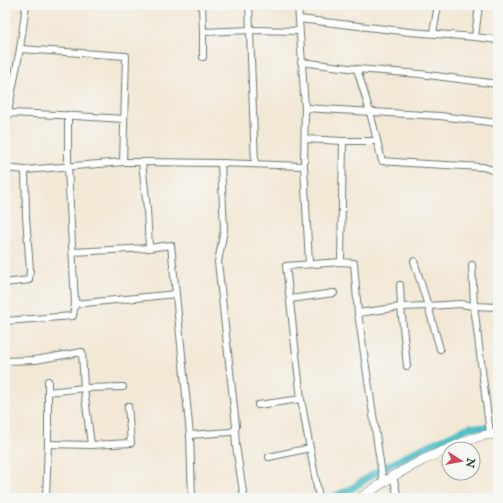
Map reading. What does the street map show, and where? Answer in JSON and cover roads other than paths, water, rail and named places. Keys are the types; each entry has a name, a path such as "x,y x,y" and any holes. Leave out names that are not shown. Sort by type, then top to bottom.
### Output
{"main road":[{"path":"360,498 383,482 423,460 474,438 493,434"}],"street":[{"path":"5,128 20,49 26,5"},
{"path":"202,5 203,57"},
{"path":"249,5 255,164"},
{"path":"298,5 305,108 304,166 310,264"},
{"path":"433,33 438,5"},
{"path":"475,37 479,5"},
{"path":"299,19 410,32 498,40"},
{"path":"203,32 251,30 300,31"},
{"path":"20,49 126,56 123,162"},
{"path":"301,62 357,69 420,74 498,84"},
{"path":"357,69 370,112 382,161 409,164 483,167 498,172"},
{"path":"305,108 440,116 498,123"},
{"path":"8,113 124,119"},
{"path":"5,321 73,316 76,304 68,166 68,115"},
{"path":"305,139 377,141"},
{"path":"341,262 343,141"},
{"path":"5,168 26,170 123,162 221,162 304,166"},
{"path":"142,162 147,208 149,248"},
{"path":"221,162 224,230 218,262 236,419 236,446 244,498"},
{"path":"5,283 29,280 30,260 26,217 26,170"},
{"path":"73,252 149,248 171,245 190,435 192,498"},
{"path":"414,261 440,349"},
{"path":"317,497 301,399 286,266 341,262 354,263 358,313 383,482"},
{"path":"472,265 474,306 487,413 493,434"},
{"path":"400,285 407,366"},
{"path":"290,299 334,293"},
{"path":"76,304 176,294"},
{"path":"358,313 401,307 460,304 474,306 498,306"},
{"path":"5,361 35,360 82,352 84,388 91,445"},
{"path":"46,498 48,381"},
{"path":"48,392 84,388 124,387"},
{"path":"258,406 301,399"},
{"path":"48,444 91,445 131,443 128,406"},
{"path":"190,435 230,432 235,430"},
{"path":"269,457 310,448"},
{"path":"393,476 398,498"}],"waterway":[{"path":"330,498 351,489 378,471 418,450 470,427 498,428"}]}
